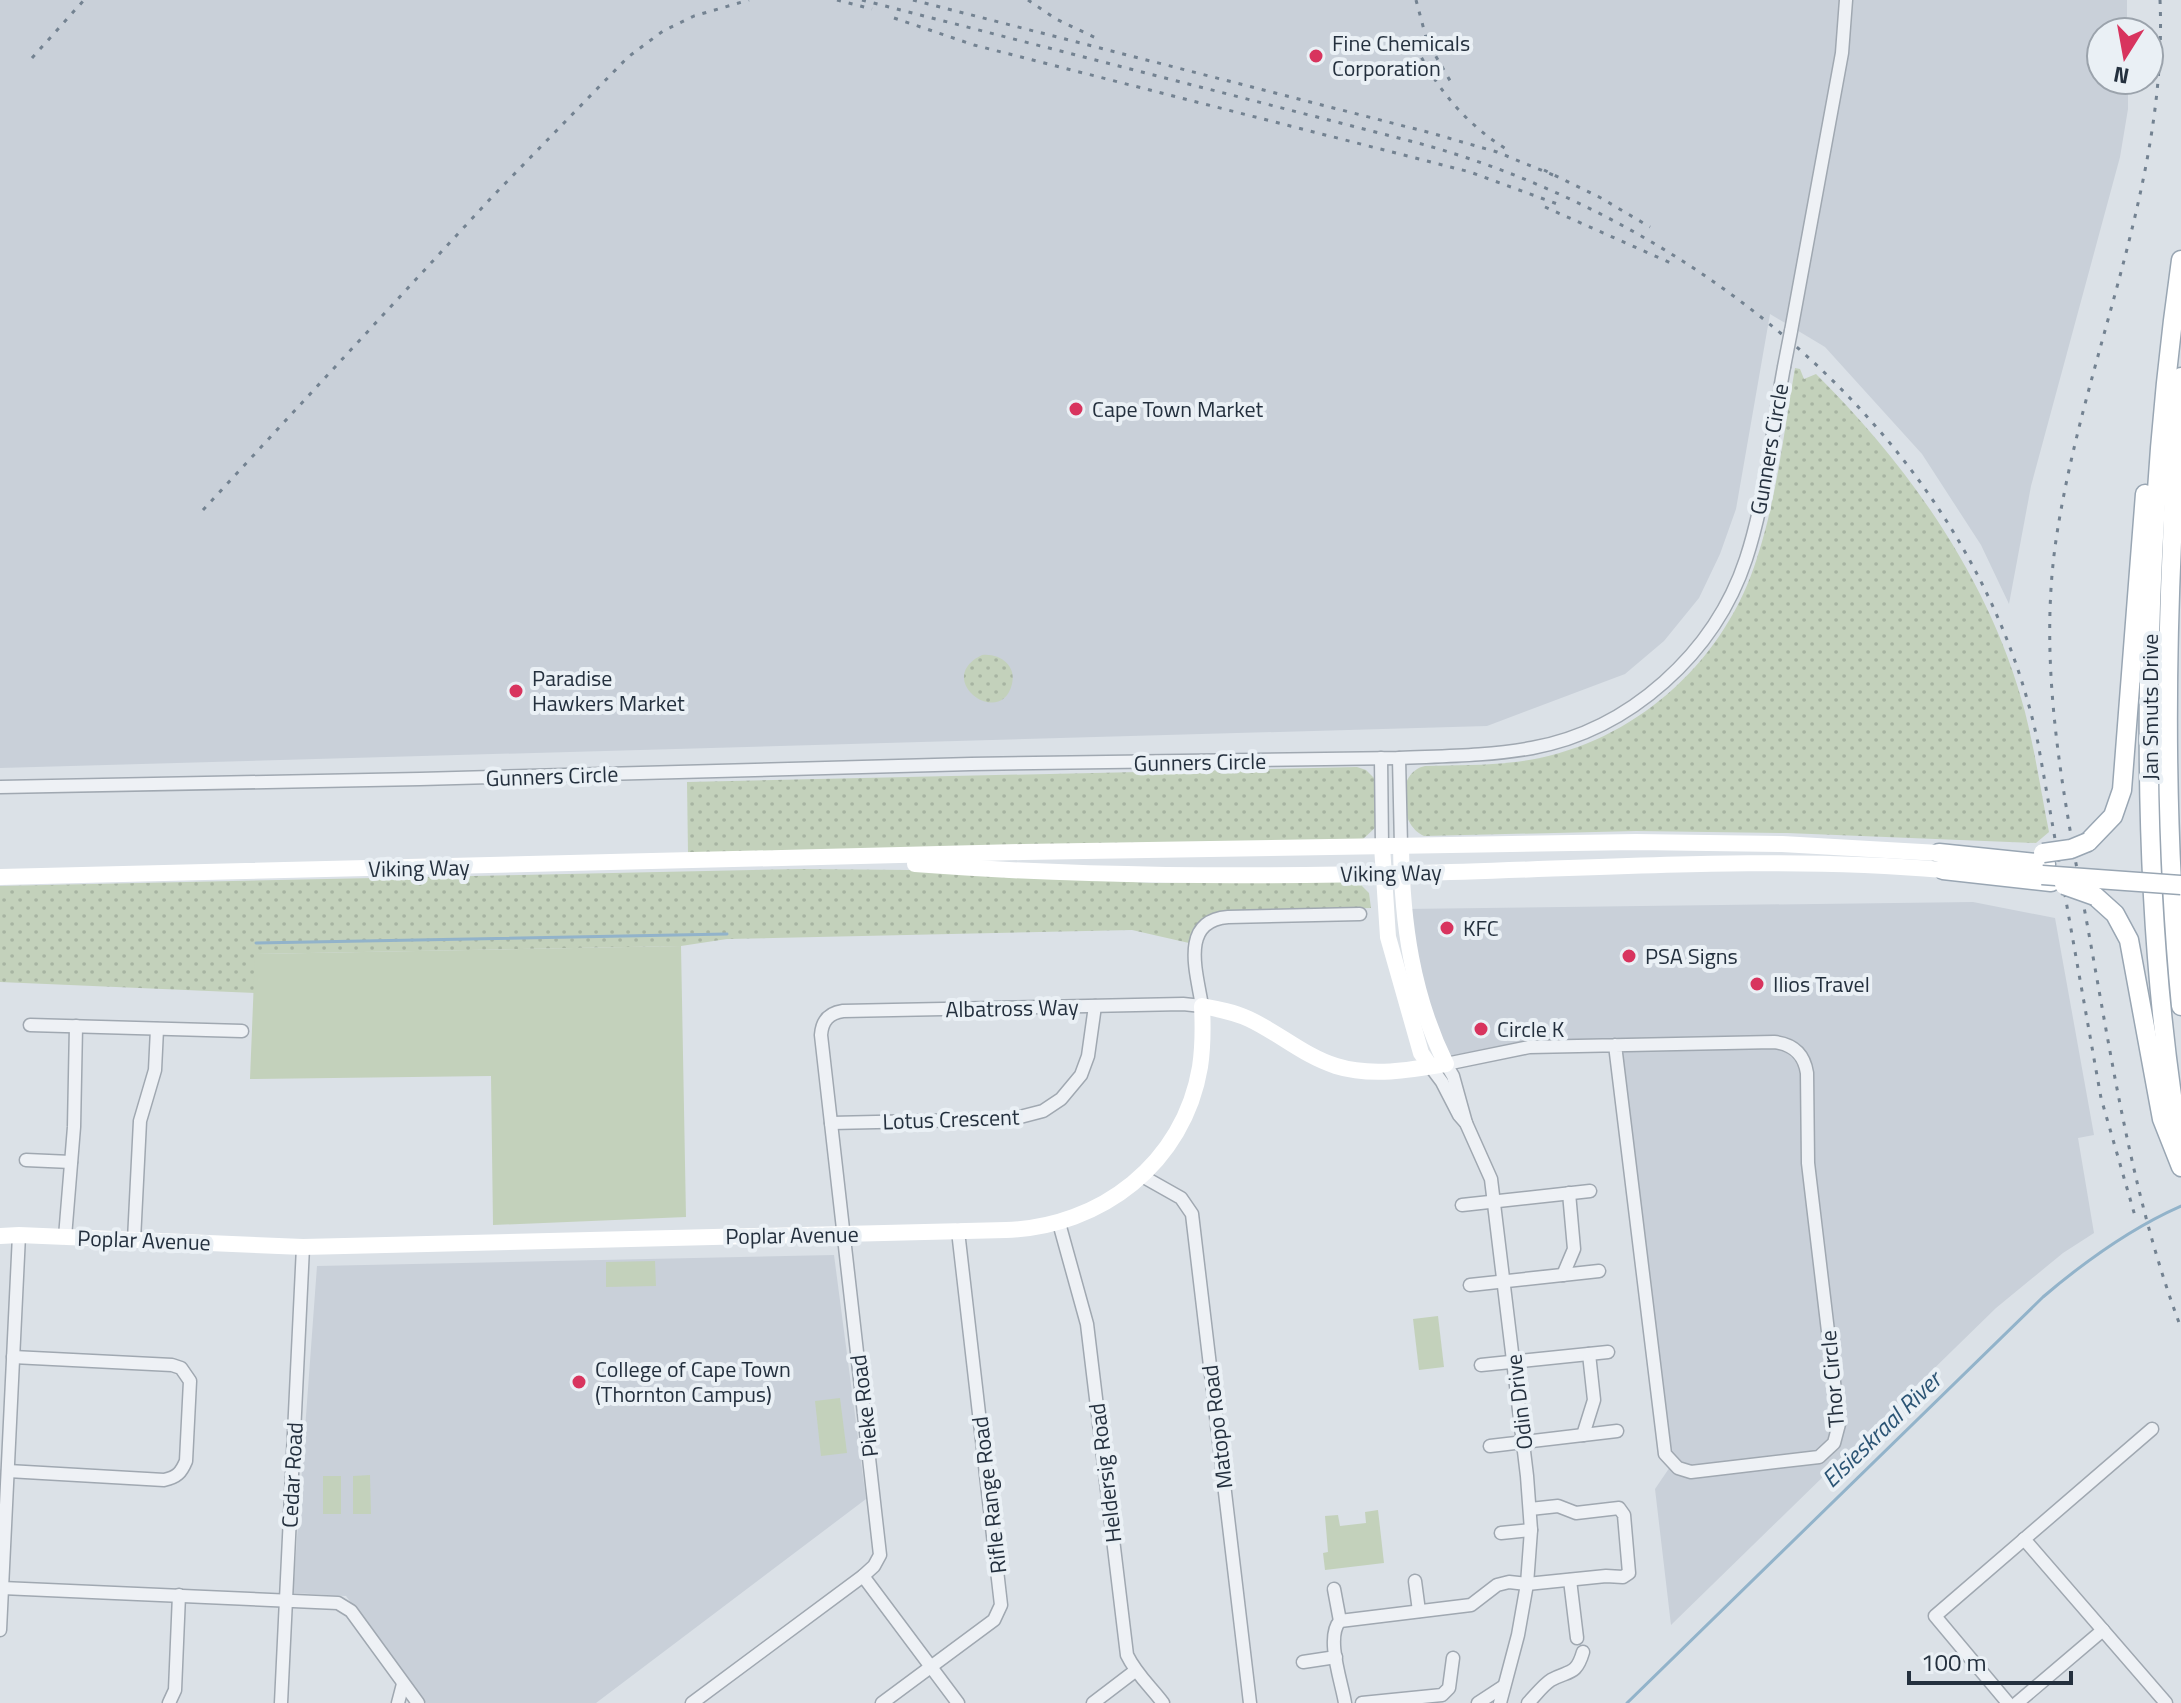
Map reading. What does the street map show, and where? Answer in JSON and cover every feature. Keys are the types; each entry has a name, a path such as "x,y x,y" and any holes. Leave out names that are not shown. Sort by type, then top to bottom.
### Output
{"main road":[{"name":"Jan Smuts Drive","path":"2181,260 2165,394 2150,605 2151,881 2166,1047 2181,1153"},
{"name":"Jan Smuts Drive","path":"2181,377 2173,518 2167,739 2170,854 2181,1006"},
{"path":"2046,869 2071,849 2088,842 2113,816 2122,790 2143,512 2165,394"},
{"path":"2173,518 2181,576"},
{"path":"2170,854 2173,813 2181,785"},
{"name":"Viking Way","path":"0,877 1636,842 1782,844 1941,862"},
{"name":"Odin Drive","path":"1382,846 1388,937 1421,1053 1438,1065"},
{"name":"Odin Drive","path":"1401,846 1403,909 1409,954 1438,1065"},
{"name":"Viking Way","path":"838,858 1016,872 1209,875 1783,862 1941,862"},
{"path":"1941,862 2181,873"},
{"path":"2046,869 2181,885"},
{"path":"2046,869 2095,896 2115,914 2129,940 2162,1119 2181,1167"},
{"path":"1202,1006 1246,1018 1309,1054 1339,1067 1374,1071 1438,1065"},
{"name":"Poplar Avenue","path":"0,1236 303,1247 1021,1230 1059,1223 1103,1205 1142,1176 1171,1141 1191,1101 1202,1049 1202,1006"}],"street":[{"name":"Gunners Circle","path":"0,787 459,779 971,764 1399,758 1509,752 1561,741 1610,721 1676,671 1722,612 1745,562 1755,524 1842,53 1846,0"},
{"name":"Odin Drive","path":"1381,758 1382,846"},
{"name":"Odin Drive","path":"1399,758 1401,846"},
{"name":"Poplar Avenue","path":"1202,1006 1194,945 1200,930 1210,921 1228,917 1360,914"},
{"name":"Lotus Crescent","path":"831,1123 1012,1119 1043,1111 1061,1099 1081,1075 1088,1056 1095,1006"},
{"name":"Albatross Way","path":"826,1020 833,1013 843,1011 1202,1006"},
{"name":"Pieke Road","path":"692,1703 863,1576 877,1562 881,1547 821,1035 826,1020"},
{"path":"30,1025 242,1031"},
{"path":"65,1237 76,1026"},
{"path":"134,1240 140,1114 154,1078 157,1029"},
{"name":"Thor Circle","path":"1438,1065 1529,1047 1615,1045 1774,1042 1793,1047 1804,1061 1807,1073 1808,1163 1839,1424 1834,1443 1819,1457 1691,1472 1678,1468 1665,1454 1615,1045"},
{"name":"Odin Drive","path":"1438,1065 1442,1082 1487,1168 1495,1201 1530,1509 1527,1584 1518,1635 1500,1703"},
{"path":"26,1160 71,1162"},
{"name":"Matopo Road","path":"1142,1176 1181,1198 1193,1218 1250,1703"},
{"path":"1462,1205 1590,1191"},
{"path":"1563,1275 1574,1249 1569,1193"},
{"name":"Heldersig Road","path":"1059,1223 1087,1324 1127,1655 1135,1671"},
{"name":"Rifle Range Road","path":"882,1703 994,1620 1001,1605 958,1231"},
{"path":"0,1630 8,1471 4,1443 13,1357 19,1235"},
{"name":"Cedar Road","path":"281,1703 303,1247"},
{"path":"1470,1285 1599,1271"},
{"path":"1481,1365 1608,1352"},
{"path":"1583,1435 1594,1400 1589,1354"},
{"path":"8,1471 164,1480 175,1477 182,1472 186,1461 190,1381 181,1368 172,1365 13,1357"},
{"path":"2008,1703 1935,1616 2152,1429"},
{"path":"1490,1446 1617,1431"},
{"path":"1340,1621 1471,1605 1497,1585 1509,1582 1527,1584 1627,1576 1630,1568 1622,1511 1615,1508 1576,1513 1558,1506 1530,1509"},
{"path":"1501,1533 1531,1530"},
{"path":"2024,1539 2166,1703"},
{"path":"863,1576 958,1703"},
{"path":"1570,1580 1577,1638"},
{"path":"1415,1581 1419,1611"},
{"path":"2,1588 332,1602 344,1605 418,1703"},
{"path":"1334,1589 1340,1621 1335,1629 1336,1657 1345,1703"},
{"path":"169,1703 175,1690 179,1595"},
{"path":"2017,1703 2103,1630"},
{"path":"1528,1703 1550,1681 1575,1670 1583,1652"},
{"path":"1303,1662 1336,1657"},
{"path":"1362,1703 1442,1695 1449,1688 1453,1658"},
{"path":"1093,1703 1135,1671 1163,1703"},
{"path":"398,1703 403,1684"},
{"path":"1478,1703 1504,1686"}],"shaded area":[{"path":"0,0 2127,0 2127,16 2085,16 2085,96 2128,96 2128,109 2120,157 2031,486 2009,604 1981,545 1922,454 1825,347 1770,314 1736,509 1720,554 1699,598 1664,641 1625,674 1487,726 0,768"},
{"path":"1973,902 2055,918 2094,1135 2078,1138 2094,1233 2063,1253 1996,1308 1671,1625 1655,1489 1672,1464 1615,1046 1529,1047 1446,1064 1403,909"},
{"name":"College of Cape Town (Thornton Campus)","path":"834,1255 866,1499 596,1703 426,1703 346,1596 293,1593 317,1266"}],"green space":[{"path":"1795,368 1800,369 1804,379 1816,374 1884,448 1943,529 1969,572 2010,664 2025,712 2049,832 2036,843 1787,833 1636,831 1424,836 1415,830 1405,811 1404,799 1405,788 1415,770 1425,766 1526,761 1577,747 1613,732 1645,711 1675,687 1702,659 1743,594 1757,558 1775,488"},
{"path":"982,655 1000,658 1012,671 1012,684 1006,697 996,702 974,696 967,687 964,676 968,665"},
{"path":"1357,767 1366,770 1376,780 1377,826 1362,840 688,853 687,782"},
{"path":"802,869 909,870 1152,883 1359,880 1363,881 1362,886 1369,893 1371,908 1221,911 1200,922 1189,943 1132,930 727,939 681,946 256,954 255,993 0,982 0,886"},
{"path":"681,946 686,1217 493,1225 491,1076 250,1079 255,954"},
{"path":"655,1261 656,1286 606,1287 606,1262"},
{"path":"1438,1316 1444,1367 1419,1370 1413,1319"},
{"path":"840,1398 847,1453 821,1456 815,1401"},
{"path":"370,1475 371,1514 353,1514 353,1476"},
{"path":"323,1476 341,1476 341,1514 323,1514"},
{"path":"1378,1510 1384,1563 1325,1570 1323,1553 1328,1552 1325,1516 1338,1515 1340,1526 1366,1523 1365,1512"}],"waterway":[{"path":"256,943 727,934"},
{"name":"Elsieskraal River","path":"1627,1703 2043,1297 2109,1247 2181,1206"}],"railway":[{"path":"32,58 84,0"},
{"path":"203,510 491,198 628,57 663,31 694,16 749,0"},
{"path":"837,0 872,9"},
{"path":"862,0 1418,143 1524,179 1626,228 1723,288 1811,360 1889,442 1955,534 2005,635 2038,743 2101,1098 2135,1216"},
{"path":"913,0 1431,133 1497,152 1553,175"},
{"path":"1028,0 1056,19 1096,38"},
{"path":"1416,0 1427,41 1452,84"},
{"path":"2160,0 2159,69 2151,137 2138,205 2069,472 2056,540 2050,643 2052,695 2065,798 2118,1094 2151,1236 2181,1328"},
{"path":"894,18 974,45 1470,172 1560,205"},
{"path":"1416,47 1433,77 1465,117 1506,149"},
{"path":"1544,170 1650,227"},
{"path":"1545,207 1673,264"}],"place":[{"name":"Fine Chemicals Corporation","path":"1316,56"},
{"name":"Cape Town Market","path":"1076,409"},
{"name":"Paradise Hawkers Market","path":"516,691"},
{"name":"KFC","path":"1447,928"},
{"name":"PSA Signs","path":"1629,956"},
{"name":"Ilios Travel","path":"1757,984"},
{"name":"Circle K","path":"1481,1029"},
{"name":"College of Cape Town (Thornton Campus)","path":"579,1382"}]}
